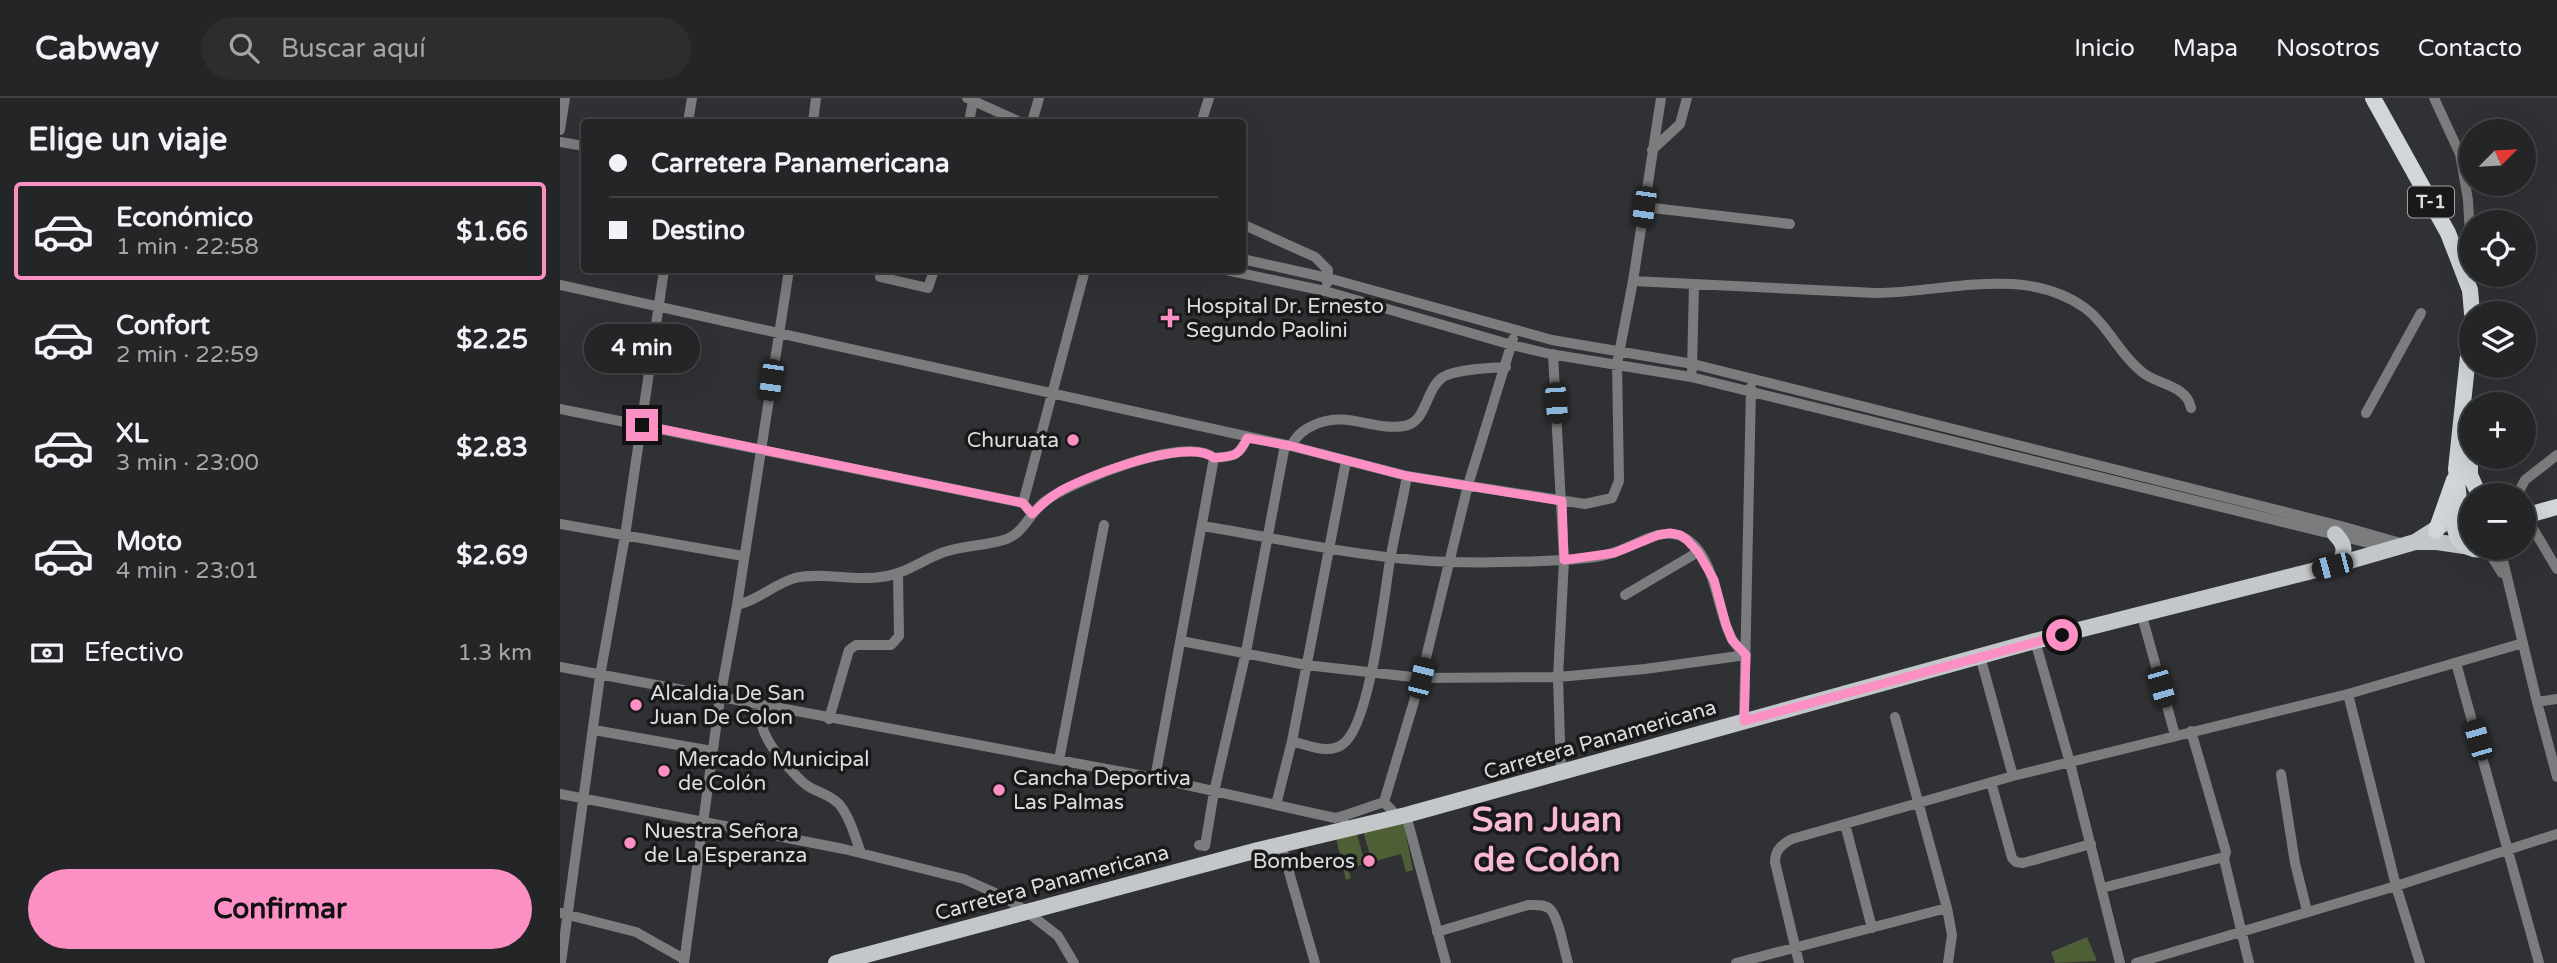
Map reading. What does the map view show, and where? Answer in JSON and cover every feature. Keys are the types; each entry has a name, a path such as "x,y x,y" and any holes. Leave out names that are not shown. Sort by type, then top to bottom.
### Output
{"highway":[{"name":"T-1","path":"2373,98 2448,233 2470,290 2471,301"},
{"name":"T-1","path":"2385,98 2459,233"},
{"path":"2436,531 2456,475 2466,378"},
{"path":"2456,475 2459,493"},
{"path":"2536,512 2557,507"},
{"path":"2459,520 2455,533 2459,536"}],"main road":[{"name":"Carretera Panamericana","path":"836,963 1281,844 1400,816 1561,773 2035,641 2339,564 2404,545 2436,531 2459,513"},
{"path":"2335,534 2344,546 2339,564"},
{"name":"Carretera Panamericana","path":"2404,545 2437,542 2459,545"}],"street":[{"path":"560,130 565,98"},
{"path":"688,119 692,98"},
{"path":"813,119 816,98"},
{"path":"1033,119 1039,98"},
{"path":"1203,117 1209,98"},
{"path":"560,285 1288,446 1407,476 1585,504 1612,498 1620,477 1618,351 1633,281 1661,98"},
{"path":"1652,150 1680,124 1687,98"},
{"path":"2434,98 2458,146 2467,210"},
{"path":"969,119 970,100 1013,119"},
{"path":"560,142 581,146"},
{"path":"1644,207 1790,223"},
{"path":"1246,226 1323,263 1328,270 1325,291"},
{"path":"1246,260 1328,278 1552,341 1693,364 2341,526 2404,545"},
{"path":"561,963 563,913 584,800 600,676 625,536 663,273"},
{"path":"563,913 636,932 684,961 720,698 788,273"},
{"path":"880,277 928,288 933,273"},
{"path":"1023,503 1083,273"},
{"path":"1240,273 1325,291 1512,345 1691,377 2335,534 2404,545"},
{"path":"1633,281 1875,293 1902,293 1959,285 2039,287 2085,308 2108,332 2130,362 2144,374 2184,395 2192,408"},
{"path":"1691,377 1694,284"},
{"path":"2366,413 2421,313"},
{"path":"1384,802 1421,678 1468,485 1515,331"},
{"path":"1553,354 1564,560 1559,677 1561,773"},
{"path":"1199,845 1205,846 1214,792 1288,446 1303,430 1334,418 1349,418 1377,425 1408,425 1420,414 1431,388 1442,378 1485,368 1506,367"},
{"path":"1744,721 1752,379"},
{"path":"560,409 1023,503 1032,514"},
{"path":"737,605 754,600 784,582 797,578 872,578 898,574 946,552 1009,538 1023,528 1043,503 1060,492 1129,463 1172,453 1194,452 1209,454 1214,458 1231,457 1242,451 1247,438"},
{"path":"2523,483 2557,455"},
{"path":"1155,779 1214,458"},
{"path":"1276,805 1292,741 1346,461"},
{"path":"1292,741 1325,749 1340,747 1349,739 1359,716 1371,673 1407,476"},
{"path":"560,524 743,556"},
{"path":"1059,760 1104,525"},
{"path":"1203,526 1329,548 1449,562 1564,560 1614,553 1658,535 1670,533 1687,540 1698,552 1714,580 1732,640 1746,655"},
{"path":"2536,535 2557,569"},
{"path":"1625,595 1698,552"},
{"path":"2493,560 2511,592"},
{"path":"2503,560 2557,777"},
{"path":"829,719 852,647 891,645 900,636 898,574"},
{"path":"2142,616 2175,735"},
{"path":"1181,641 1306,665 1421,678 1559,677 1645,669 1746,655"},
{"path":"2035,641 2070,764 2120,963"},
{"path":"1799,963 1775,854 1785,842 2013,776 2348,694 2523,643"},
{"path":"1980,656 2013,776"},
{"path":"2456,663 2539,963"},
{"path":"560,667 1059,760 1335,818 1384,802"},
{"path":"2348,694 2396,886 2420,963"},
{"path":"2537,702 2557,699"},
{"path":"757,705 761,729 771,749 798,778 810,787 831,796 841,806 849,820 860,853"},
{"path":"1895,717 1947,908 1952,934 1948,963"},
{"path":"594,730 712,751"},
{"path":"2190,731 2226,852 2224,857 2249,963"},
{"path":"2281,774 2295,863 2307,912"},
{"path":"1991,782 2012,858 2016,862 2023,863 2091,844"},
{"path":"560,794 860,853 964,879 1002,896 1026,911 1058,936 1074,963"},
{"path":"1384,802 1400,816 1446,963"},
{"path":"1336,830 1346,815"},
{"path":"1845,824 1872,928"},
{"path":"2141,962 2240,930 2396,886 2557,834"},
{"path":"1281,844 1315,963"},
{"path":"2102,888 2224,857"},
{"path":"1437,932 1528,905 1543,905 1550,909 1555,917 1568,963"},
{"path":"1736,963 1947,908"}],"green space":[{"path":"1403,821 1413,870 1406,872 1401,854 1372,862 1363,831"},
{"path":"1357,833 1365,864 1348,869 1351,878 1346,880 1336,838"},
{"path":"2087,937 2097,961 2055,963 2051,952"}],"place":[{"name":"Hospital Dr. Ernesto Segundo Paolini","path":"1170,318"},
{"name":"Churuata","path":"1073,440"},
{"name":"Alcaldia De San Juan De Colon","path":"636,705"},
{"name":"Mercado Municipal de Colón","path":"664,771"},
{"name":"Cancha Deportiva Las Palmas","path":"999,790"},
{"name":"Nuestra Señora de La Esperanza","path":"630,843"},
{"name":"Bomberos","path":"1369,861"}],"district":[{"name":"San Juan de Colón","path":"1547,840"}],"route":[{"path":"642,425 1023,503 1032,514 1060,492 1129,463 1172,453 1194,452 1209,454 1214,458 1231,457 1242,451 1247,438 1291,446 1407,476 1562,501 1564,560 1614,553 1658,535 1670,533 1680,535 1698,552 1714,580 1732,640 1746,655 1744,721 2062,635"}]}
